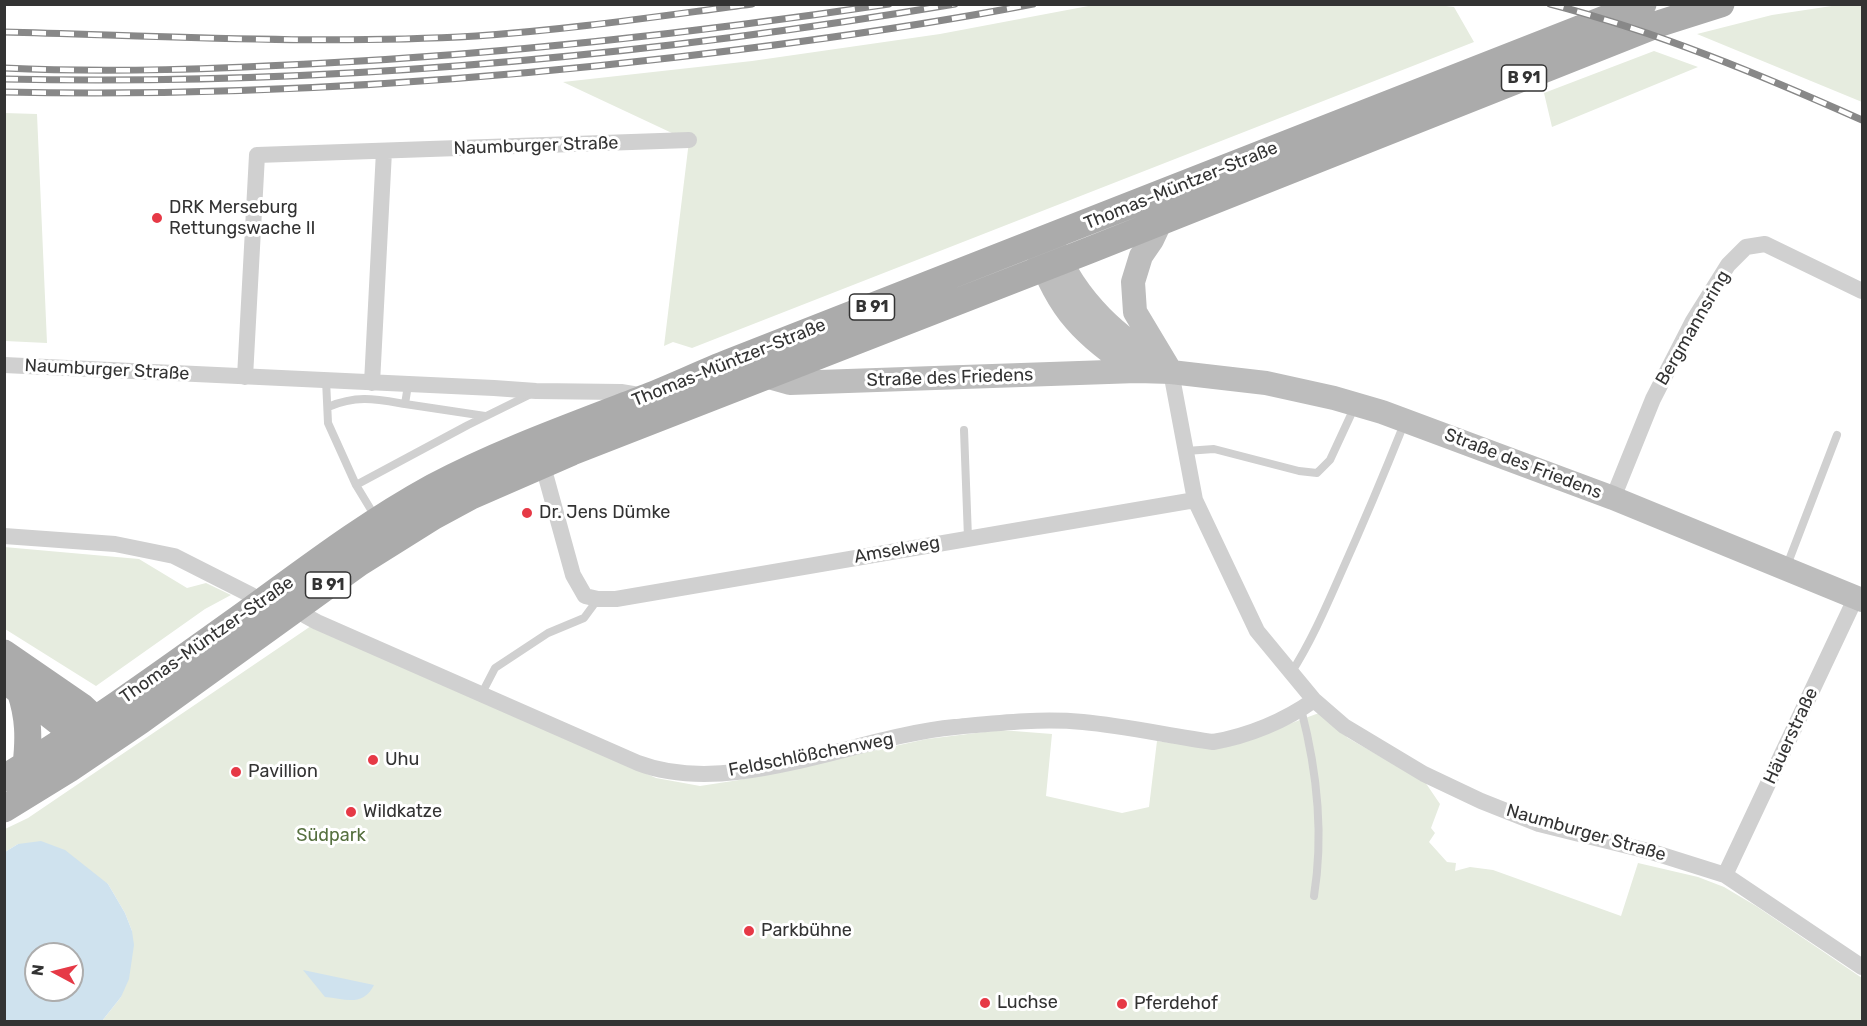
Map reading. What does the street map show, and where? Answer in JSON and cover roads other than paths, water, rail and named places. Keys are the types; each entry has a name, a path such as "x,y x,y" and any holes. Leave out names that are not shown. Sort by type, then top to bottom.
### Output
{"main road":[{"name":"Thomas-Müntzer-Straße","path":"4,809 102,747 359,563 434,516 471,496 545,472 572,452 895,326 1047,252 1643,4"},
{"name":"Thomas-Müntzer-Straße","path":"15,771 84,726 378,520 434,487 513,450 730,362 1047,252 1160,223 1660,23 1721,4"},
{"path":"4,653 81,706 84,726"},
{"path":"12,685 84,726 100,732 102,747"},
{"path":"12,685 25,705 29,729 15,771"}],"street":[{"name":"Naumburger Straße","path":"245,377 257,155 689,140"},
{"path":"372,383 384,151"},
{"path":"1160,223 1141,256 1133,282 1135,312 1171,372"},
{"name":"Bergmannsring","path":"1613,498 1653,399 1693,321 1728,265 1746,248 1765,244 1863,291"},
{"path":"1047,252 1054,293 1081,327 1100,346 1137,371"},
{"name":"Straße des Friedens","path":"1047,252 1094,312 1128,343 1171,372"},
{"name":"Naumburger Straße","path":"4,365 536,391 621,392 648,397"},
{"name":"Straße des Friedens","path":"765,376 790,383 1137,371 1171,372 1266,383 1357,404 1406,420 1613,498 1859,598"},
{"name":"Naumburger Straße","path":"1171,372 1195,500 1257,631 1291,673 1308,705 1458,792 1539,824 1652,852 1725,875 1863,967"},
{"path":"545,472 573,575 585,596 598,599"},
{"name":"Amselweg","path":"598,599 616,599 1195,500"},
{"path":"4,536 115,544 174,556 251,595 259,604"},
{"name":"Häuerstraße","path":"1725,875 1859,598"},
{"name":"Feldschlößchenweg","path":"298,607 316,622 638,763 654,769 693,775 746,771 882,740 952,727 1031,720 1083,722 1213,741 1232,738 1256,729 1308,705"}],"lane":[{"path":"326,380 328,423 357,485 378,520"},
{"path":"405,404 408,385"},
{"path":"357,485 536,391"},
{"path":"328,407 345,400 373,398 485,416"},
{"path":"1186,451 1215,449 1299,471 1317,473 1330,460 1357,404"},
{"path":"1291,673 1302,657 1337,583 1406,420"},
{"path":"964,430 968,538"},
{"path":"1786,568 1837,435"},
{"path":"481,695 495,668 548,633 584,618 598,599"},
{"path":"1308,705 1320,827 1319,866 1314,896"}],"water":[{"path":"41,841 65,850 108,884 125,913 132,931 134,945 129,979 121,997 102,1021 5,1021 5,852 18,844"},
{"path":"303,970 374,985 370,992 359,999 325,997"}],"railway":[{"path":"4,32 240,39 417,39 545,30 752,4"},
{"path":"4,68 165,70 467,54 749,24 889,4"},
{"path":"4,79 243,78 481,64 719,39 955,4"},
{"path":"4,92 258,90 510,74 678,57 812,40 1033,4"},
{"path":"1550,4 1670,41 1862,120"}],"place":[{"name":"DRK Merseburg Rettungswache II","path":"157,218"},
{"name":"Dr. Jens Dümke","path":"527,513"},
{"name":"Uhu","path":"373,760"},
{"name":"Pavillion","path":"236,772"},
{"name":"Wildkatze","path":"351,812"},
{"name":"Parkbühne","path":"749,931"},
{"name":"Luchse","path":"985,1003"},
{"name":"Pferdehof","path":"1122,1004"}],"park label":[{"name":"Südpark","path":"331,836"}]}
